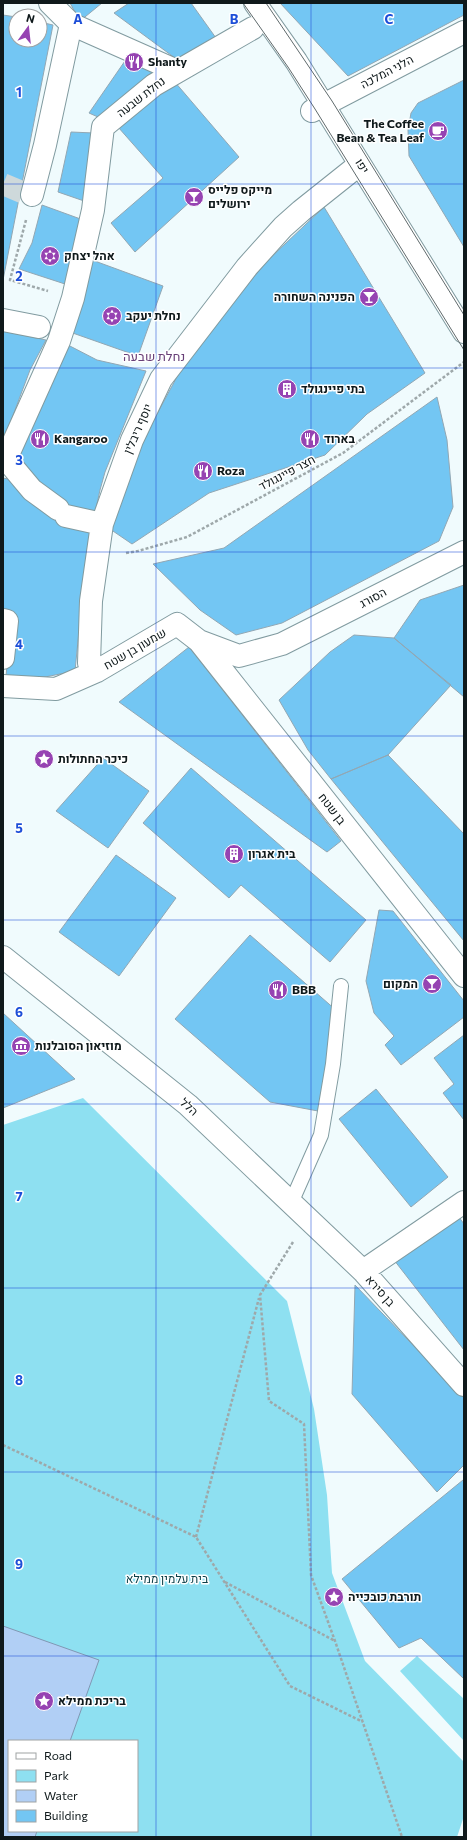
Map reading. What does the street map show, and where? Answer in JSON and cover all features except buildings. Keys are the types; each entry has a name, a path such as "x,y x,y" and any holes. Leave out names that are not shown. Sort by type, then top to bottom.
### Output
{"street":[{"path":"50,3 71,24 177,71"},
{"name":"יפו","path":"255,3 296,61 317,109 360,164 464,332"},
{"path":"32,195 45,145 71,24"},
{"name":"נחלת שבעה","path":"4,459 59,341 73,298 93,210 103,127 154,85 253,28"},
{"name":"הלני המלכה","path":"317,109 464,32"},
{"name":"יוסף ריבלין","path":"97,671 89,663 90,609 102,524 132,440 161,379 242,272 268,243 301,211 360,164"},
{"path":"3,320 39,327"},
{"path":"4,459 32,490 62,512 102,524"},
{"name":"הסורג","path":"282,644 464,552"},
{"path":"3,620 7,621 3,658"},
{"name":"שמעון בן שטח","path":"97,671 177,624 199,641 239,656 282,644"},
{"name":"בן שטח","path":"199,641 464,976"},
{"path":"3,686 56,689 97,671"},
{"name":"הלל","path":"3,957 188,1105 362,1271"},
{"name":"בן סירא","path":"464,1202 362,1271 464,1385"}],"lane":[{"path":"291,1203 321,1135 333,1064 341,986"}],"path":[{"path":"32,195 10,280 73,298"},
{"name":"חצר פיינגולד","path":"121,554 138,551 187,537 343,453 464,362"},
{"path":"196,1537 260,1295 307,1219"},
{"path":"260,1295 269,1401 304,1424 311,1575 402,1837"},
{"path":"3,1445 196,1537 290,1686 363,1722"},
{"path":"224,1581 335,1641"}],"green space":[{"name":"בית עלמין ממילא","path":"83,1098 287,1301 314,1409 327,1495 332,1573 365,1661 464,1762 464,1816 457,1837 3,1837 3,1125"},
{"path":"417,1656 464,1699 464,1741 400,1671"}],"water":[{"name":"בריכת ממילא","path":"3,1626 99,1660 70,1740 8,1740 8,1832 37,1832 35,1837 3,1837"}],"tunnel":[{"path":"3,184 24,193"}],"tram line":[{"path":"243,3 288,67 315,109 464,350"},
{"path":"266,3 332,101 464,315"}],"place":[{"name":"Shanty","path":"134,62"},
{"name":"The Coffee Bean & Tea Leaf","path":"438,131"},
{"name":"מייקס פלייס ירושלים","path":"194,197"},
{"name":"אהל יצחק","path":"50,256"},
{"name":"הפנינה השחורה","path":"369,297"},
{"name":"נחלת יעקב","path":"112,316"},
{"name":"בתי פיינגולד","path":"287,389"},
{"name":"Kangaroo","path":"40,439"},
{"name":"בארוד","path":"310,439"},
{"name":"Roza","path":"203,471"},
{"name":"כיכר החתולות","path":"44,759"},
{"name":"בית אגרון","path":"234,854"},
{"name":"המקום","path":"432,984"},
{"name":"BBB","path":"278,990"},
{"name":"מוזיאון הסובלנות","path":"21,1046"},
{"name":"תורבת כובכייה","path":"334,1597"},
{"name":"בריכת ממילא","path":"44,1701"}],"district":[{"name":"נחלת שבעה","path":"154,356"}]}
